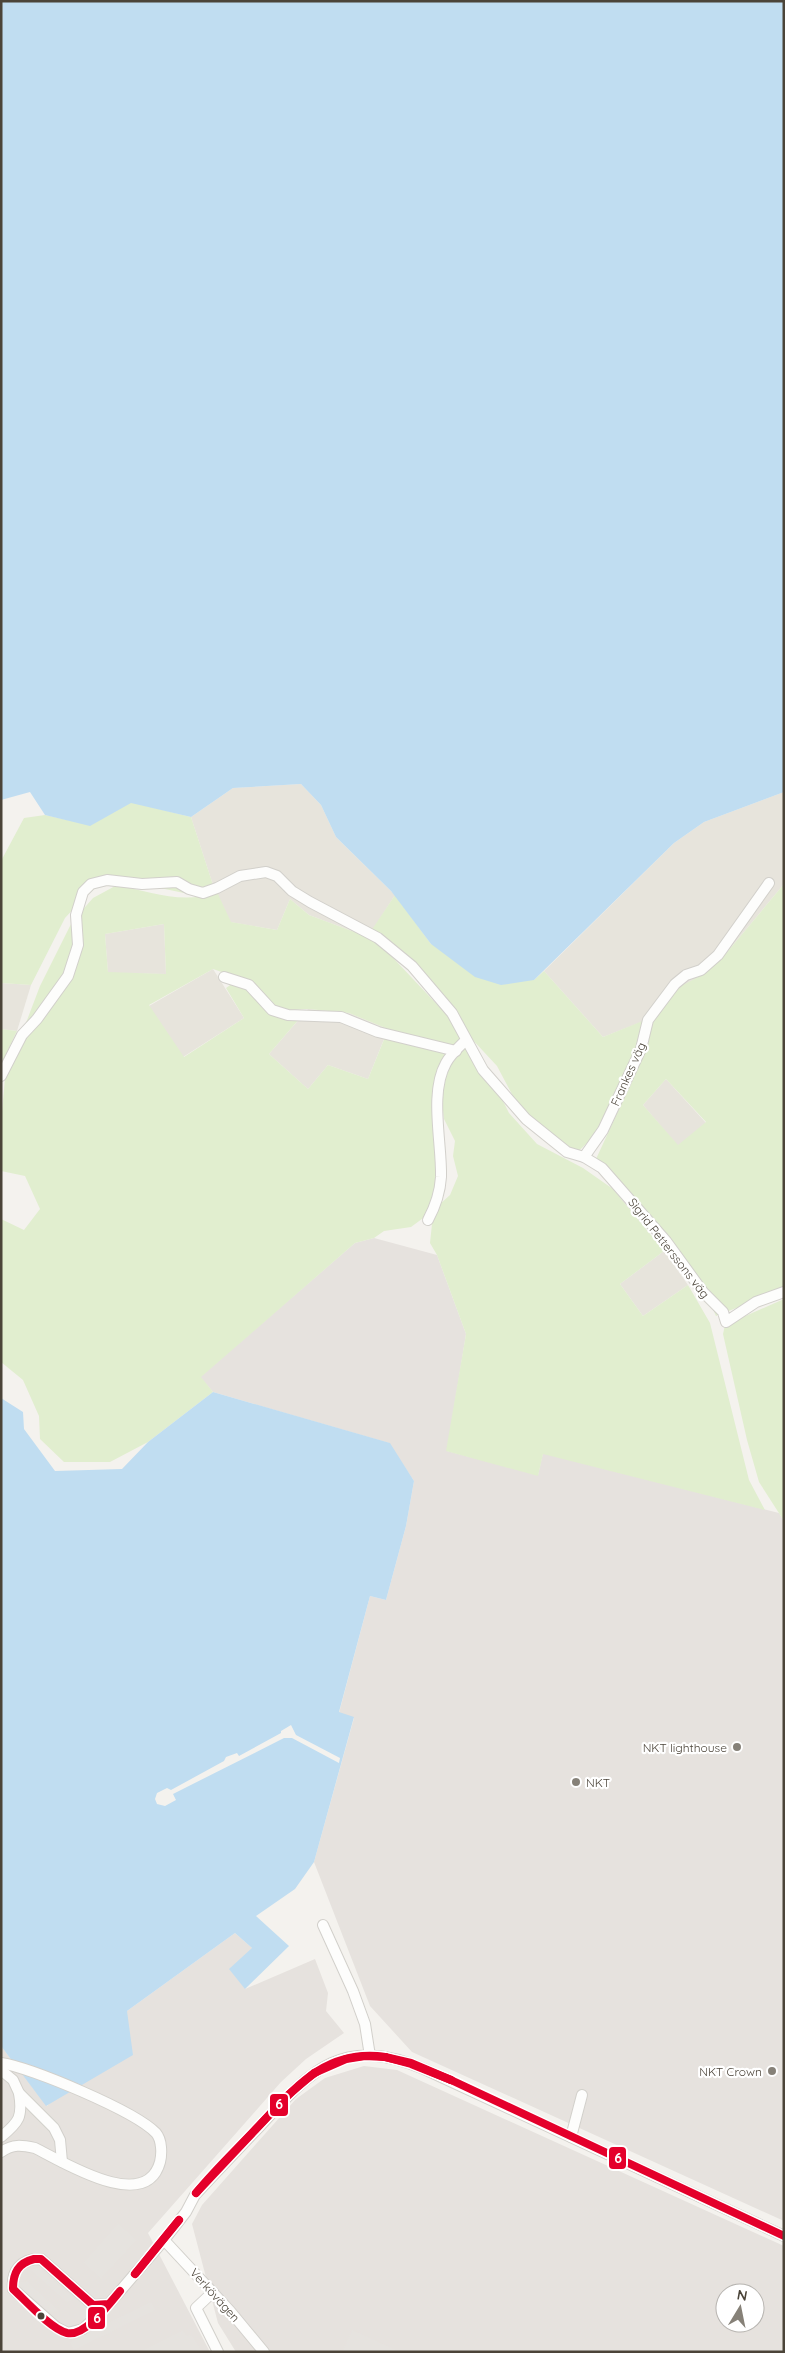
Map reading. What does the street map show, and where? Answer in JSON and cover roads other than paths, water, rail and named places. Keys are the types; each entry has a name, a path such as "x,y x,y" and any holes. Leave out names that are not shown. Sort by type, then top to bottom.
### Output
{"street":[{"name":"Sigrid Petterssons väg","path":"1,1076 22,1035 37,1019 68,976 78,945 76,915 83,892 91,884 108,880 142,884 177,882 189,890 203,893 218,888 240,876 266,872 277,876 292,891 378,938 412,966 452,1013 484,1070 526,1119 567,1152 584,1157 602,1168 666,1241 703,1292 723,1312 726,1322 756,1302 784,1292"},
{"name":"Frankes väg","path":"584,1157 603,1130 641,1049 648,1020 675,984 686,975 701,970 718,954 769,883"},
{"path":"224,977 249,985 272,1010 288,1016 341,1017 378,1032 456,1051"},
{"path":"428,1220 437,1203 441,1178 439,1079 446,1062 466,1040"},
{"path":"324,1925 353,1991 364,2024 370,2056"},
{"path":"109,2304 93,2305 41,2259 33,2259 20,2265 14,2271 12,2279 13,2289 56,2327 68,2333 83,2329 109,2304 164,2240 186,2212 195,2195 300,2082 315,2071 342,2059 370,2056 404,2061 571,2136 784,2236"},
{"path":"1,2063 12,2065 50,2079 140,2120 158,2134 162,2148 160,2162 155,2174 144,2184 129,2186 110,2182 62,2162 35,2148 22,2145 10,2146 1,2152"},
{"path":"1,2070 13,2080 19,2093 21,2106 17,2123 1,2137"},
{"path":"19,2093 54,2128 62,2146 62,2162"},
{"path":"571,2136 582,2095"},
{"name":"Verkövägen","path":"164,2240 213,2292 264,2352"},
{"path":"213,2292 196,2308 218,2352"}],"water":[{"path":"1,1 784,1 784,792 704,822 674,843 534,980 501,985 475,977 431,944 391,891 336,837 321,805 301,784 233,788 191,817 131,803 90,826 45,815 30,792 1,800"},
{"path":"213,1392 390,1443 414,1481 406,1526 386,1600 370,1596 339,1712 354,1717 314,1862 295,1889 256,1916 289,1946 245,1989 229,1969 252,1948 235,1933 127,2011 133,2055 46,2106 1,2046 1,1398 23,1412 24,1429 55,1471 122,1469 148,1442"}],"place":[{"name":"NKT lighthouse","path":"737,1747"},
{"name":"NKT","path":"576,1782"},
{"name":"NKT Crown","path":"772,2071"}]}
